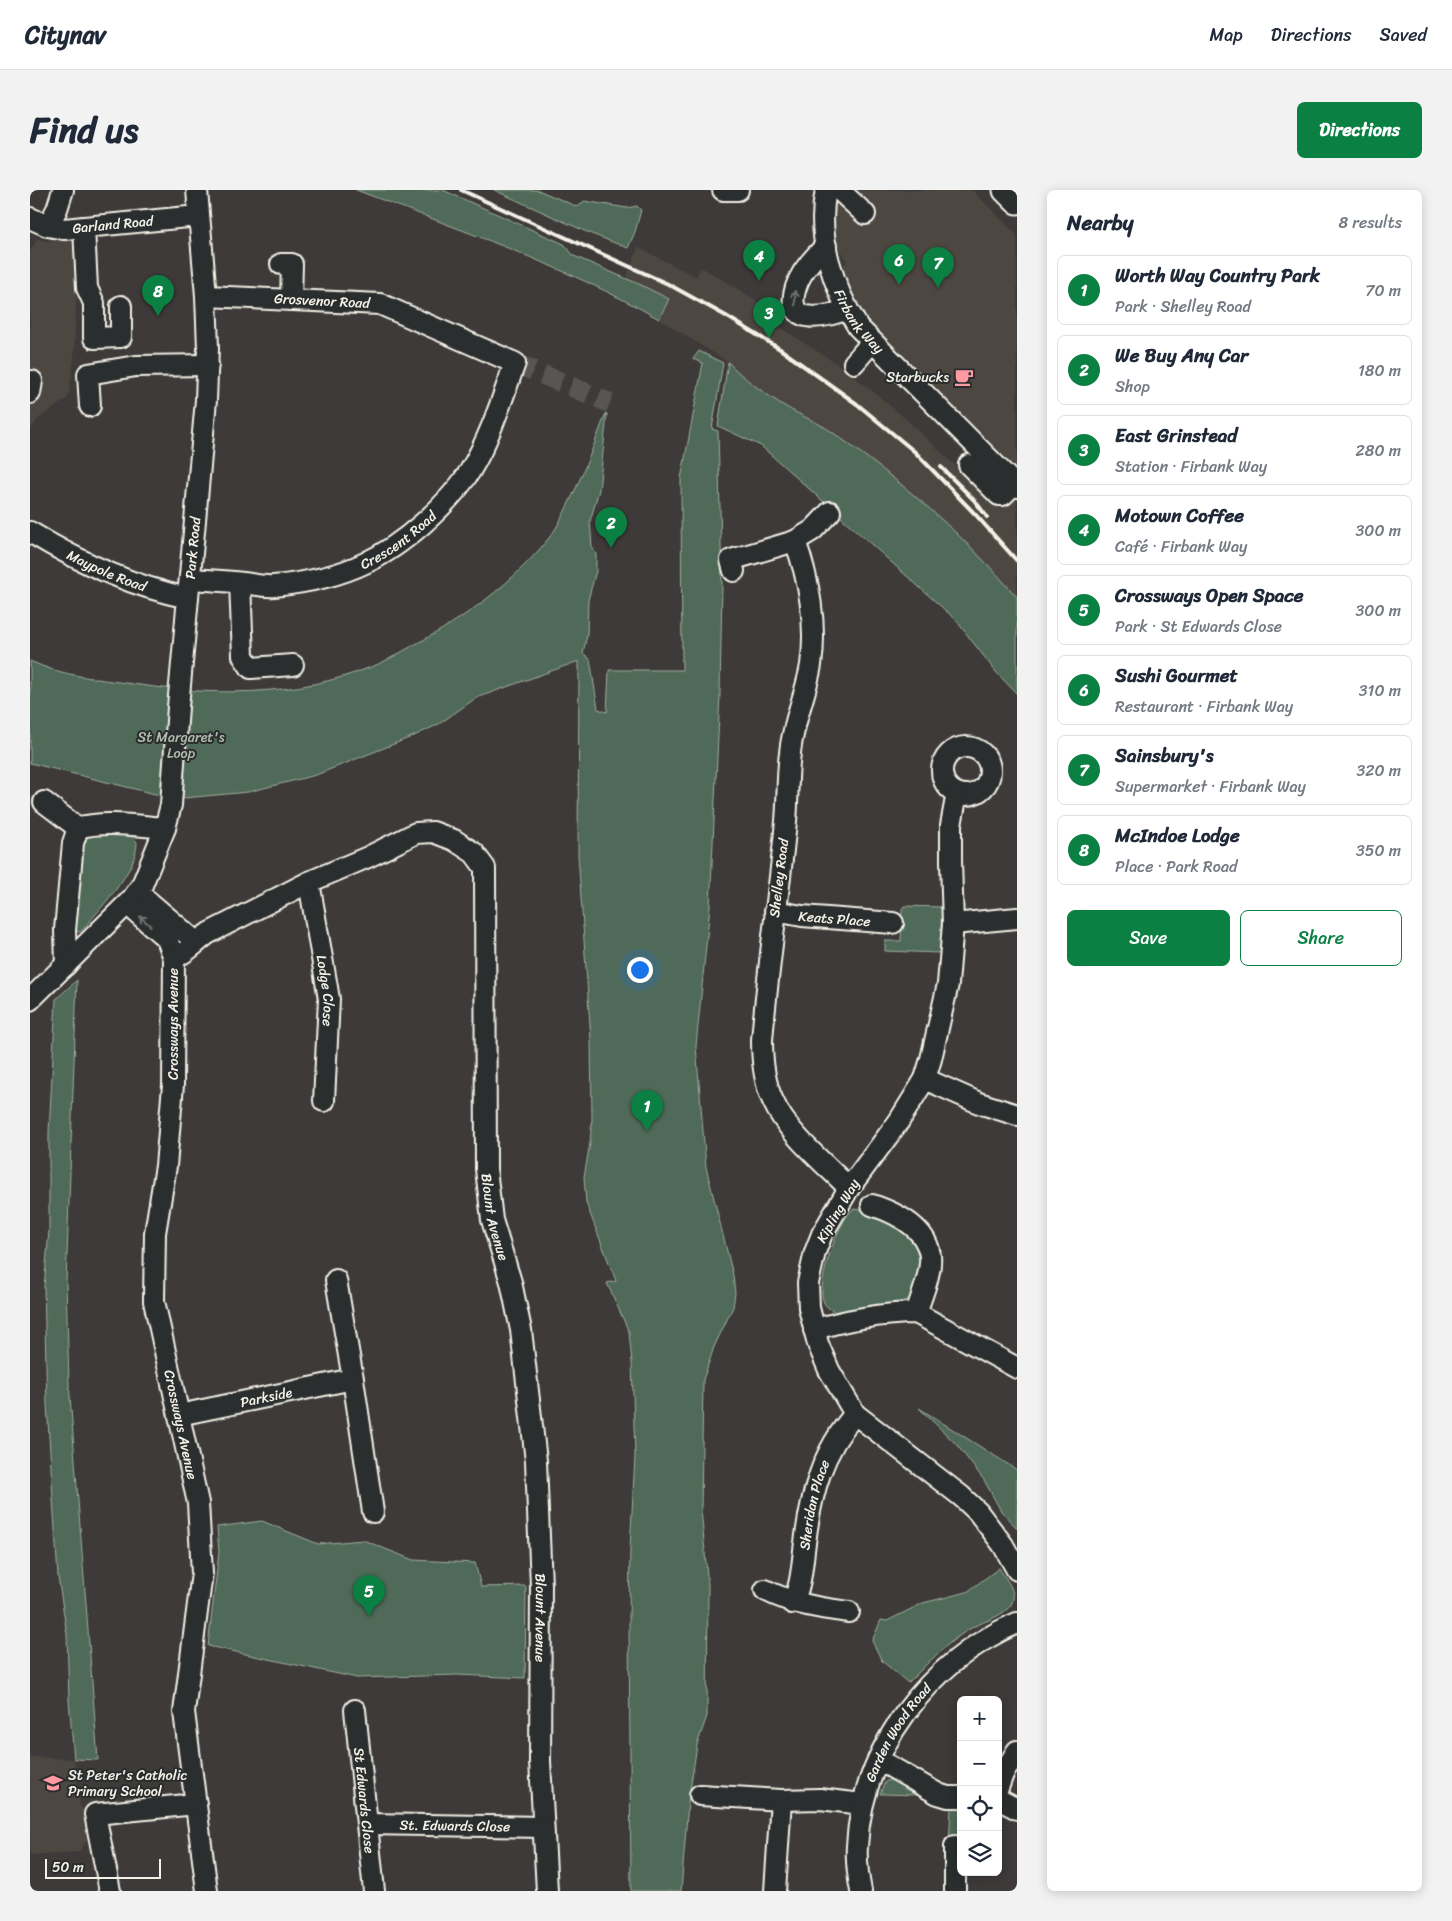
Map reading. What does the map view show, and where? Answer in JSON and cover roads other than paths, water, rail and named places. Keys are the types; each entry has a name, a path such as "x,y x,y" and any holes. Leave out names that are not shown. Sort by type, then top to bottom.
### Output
{"main road":[{"path":"1006,190 1017,201"}],"street":[{"path":"39,222 57,209 63,190"},
{"name":"Park Road","path":"30,1000 132,899 142,885 166,828 171,805 208,365 206,296 197,190"},
{"path":"723,190 738,190"},
{"name":"Firbank Way","path":"826,190 823,210 826,246 838,288 847,309 858,327 1015,485"},
{"path":"839,190 864,214"},
{"name":"Garland Road","path":"39,222 64,229 198,216"},
{"path":"84,227 87,288 94,303 94,338 121,337 121,306"},
{"path":"826,246 810,262 796,284 793,297 796,308 802,315 816,318 832,315 847,309"},
{"path":"281,264 292,264 291,300"},
{"name":"Grosvenor Road","path":"206,296 380,304 515,362"},
{"path":"854,363 872,342"},
{"name":"Crescent Road","path":"189,588 240,583 271,586 336,574 366,563 399,542 432,516 452,494 473,465 484,444 515,362"},
{"path":"90,406 88,374 136,366 208,365"},
{"path":"969,465 1003,496 1015,485"},
{"path":"734,570 731,560 794,542 813,530 830,512"},
{"name":"Maypole Road","path":"30,532 106,572 166,593 189,588"},
{"name":"Shelley Road","path":"794,542 806,580 813,625 813,647 811,665 793,728 786,821 762,1040 766,1080 773,1102 783,1119 849,1188"},
{"path":"240,583 243,656 251,668 293,665"},
{"name":"Kipling Way","path":"957,793 951,825 950,861 954,924 948,984 942,1016 925,1079 899,1121 849,1188 822,1234 815,1252 808,1283 809,1308 814,1330 828,1370 855,1414 961,1496 978,1512 1003,1545 1017,1570"},
{"path":"44,802 78,828"},
{"path":"78,828 86,825 120,825 166,828"},
{"path":"66,965 65,930 73,843 78,828"},
{"name":"Blount Avenue","path":"174,958 181,955 195,942 309,882 368,857 416,833 433,832 454,840 474,852 485,868 486,1169 492,1220 511,1282 522,1330 536,1461 541,1586 540,1761 547,1891"},
{"name":"Lodge Close","path":"309,882 329,999 324,1101"},
{"path":"174,958 166,939 135,911 132,899 147,900 195,942"},
{"name":"Keats Place","path":"775,911 802,916 894,924"},
{"path":"954,924 1017,918"},
{"name":"Crossways Avenue","path":"174,958 173,1085 166,1166 155,1233 154,1301 198,1503 202,1573 184,1712 207,1891"},
{"path":"925,1079 979,1103 1017,1115"},
{"path":"888,1204 912,1225 924,1239 930,1256 929,1270 916,1313"},
{"path":"336,1280 353,1379 372,1512"},
{"path":"814,1330 830,1324 903,1313 916,1313 1017,1368"},
{"name":"Parkside","path":"179,1415 353,1379"},
{"name":"Sheridan Place","path":"792,1603 800,1585 806,1528 822,1466 834,1440 855,1414"},
{"path":"765,1590 792,1603 849,1612"},
{"name":"Garden Wood Road","path":"861,1891 856,1848 862,1804 878,1760 906,1711 948,1665 978,1643 998,1631 1017,1623"},
{"name":"St Edwards Close","path":"355,1710 374,1891"},
{"path":"999,1786 1003,1774 1017,1750"},
{"path":"878,1760 938,1794 957,1797"},
{"path":"712,1790 781,1800 820,1800 862,1804"},
{"path":"775,1891 781,1800"},
{"path":"1002,1801 1017,1809"},
{"path":"110,1891 96,1814 196,1804"},
{"name":"St. Edwards Close","path":"367,1824 543,1827"},
{"path":"955,1846 955,1891"}],"tunnel":[{"path":"515,363 610,403"}],"railway":[{"path":"461,190 668,284 780,349 857,404 915,452 1017,561"},
{"path":"941,467 975,501 987,517"}],"place":[{"name":"Motown Coffee","path":"759,281"},
{"name":"Sushi Gourmet","path":"899,285"},
{"name":"Sainsbury's","path":"938,288"},
{"name":"McIndoe Lodge","path":"158,316"},
{"name":"East Grinstead","path":"769,338"},
{"name":"Starbucks","path":"964,377"},
{"name":"We Buy Any Car","path":"611,548"},
{"name":"Worth Way Country Park","path":"647,1131"},
{"name":"Crossways Open Space","path":"369,1616"},
{"name":"St Peter's Catholic Primary School","path":"53,1783"}],"park label":[{"name":"St Margaret's Loop","path":"181,746"}]}
